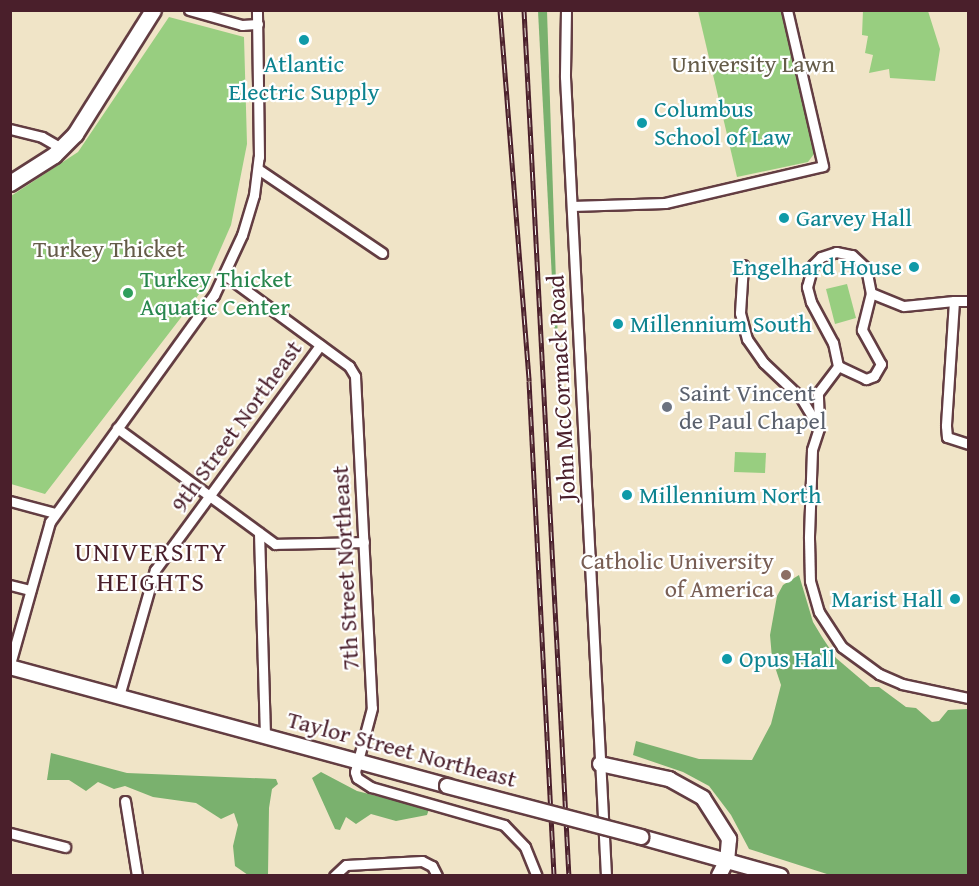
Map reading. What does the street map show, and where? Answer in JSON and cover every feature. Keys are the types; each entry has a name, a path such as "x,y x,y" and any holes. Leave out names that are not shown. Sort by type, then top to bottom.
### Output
{"main road":[{"path":"10,183 61,148 78,130 153,10"},
{"name":"Taylor Street Northeast","path":"10,665 781,876"},
{"path":"600,764 669,779 696,792 714,810 727,832 727,860 719,876"}],"street":[{"path":"189,10 242,24 258,24"},
{"path":"10,665 45,533 55,513 225,275 248,217 258,169 257,10"},
{"name":"John McCormack Road","path":"566,10 572,206 606,876"},
{"path":"572,206 665,203 823,165 787,10"},
{"path":"10,129 42,137 61,148"},
{"path":"258,169 381,254"},
{"path":"844,252 866,268 871,293 862,324 880,356 880,369 866,379 852,376 838,366 833,343 811,302 809,273 827,253 844,252"},
{"path":"743,265 740,306 747,339 764,363 801,398 819,428"},
{"path":"225,275 320,345"},
{"path":"871,293 904,306 969,301"},
{"path":"954,301 947,437 969,444"},
{"name":"7th Street Northeast","path":"320,345 353,372 372,708 358,761"},
{"name":"9th Street Northeast","path":"119,696 153,574 320,345"},
{"path":"838,366 818,393 819,428 812,450 810,581 819,612 842,647 879,675 902,684 969,698"},
{"path":"117,428 259,533 286,546 364,542"},
{"path":"10,501 55,513"},
{"path":"259,533 265,735"},
{"path":"10,585 30,590"},
{"path":"358,761 355,771 363,784 504,825 525,847 537,876"},
{"path":"125,801 137,876"},
{"path":"10,833 65,847"},
{"path":"334,876 346,866 422,861 432,866 437,876"}],"green space":[{"path":"863,10 928,11 940,49 935,81 890,78 889,69 869,73 873,55 865,53 868,36 862,35"},
{"path":"538,11 547,11 558,343 555,337"},
{"name":"University Lawn","path":"698,11 783,11 814,154 808,162 737,177"},
{"name":"Turkey Thicket","path":"169,17 244,37 247,144 231,225 203,289 45,494 11,484 11,196 78,152"},
{"path":"847,284 856,318 835,324 826,289"},
{"path":"735,452 766,453 765,473 734,472"},
{"path":"799,575 813,622 822,637 836,658 870,687 879,687 906,707 916,708 932,722 939,721 948,710 968,709 968,875 830,875 749,849 731,815 709,786 683,772 633,755 636,741 699,759 752,760 771,724 781,685 772,658 770,635 777,596 783,585"},
{"path":"51,753 127,773 276,779 278,784 272,789 269,808 268,875 248,875 235,866 233,846 238,825 234,813 221,819 196,803 153,797 125,786 114,789 98,782 86,791 69,780 47,780"},
{"path":"321,772 357,791 429,809 427,815 396,821 371,814 356,824 346,817 340,830 335,829 312,778"}],"railway":[{"path":"500,10 529,381 554,876"},
{"path":"524,10 569,876"}],"place":[{"name":"Atlantic Electric Supply","path":"304,40"},
{"name":"Columbus School of Law","path":"642,123"},
{"name":"Garvey Hall","path":"784,218"},
{"name":"Engelhard House","path":"914,267"},
{"name":"Turkey Thicket Aquatic Center","path":"128,293"},
{"name":"Millennium South","path":"618,324"},
{"name":"Saint Vincent de Paul Chapel","path":"667,407"},
{"name":"Millennium North","path":"627,495"},
{"name":"Catholic University of America","path":"786,575"},
{"name":"Marist Hall","path":"955,599"},
{"name":"Opus Hall","path":"727,659"}],"district":[{"name":"UNIVERSITY HEIGHTS","path":"151,567"}]}
